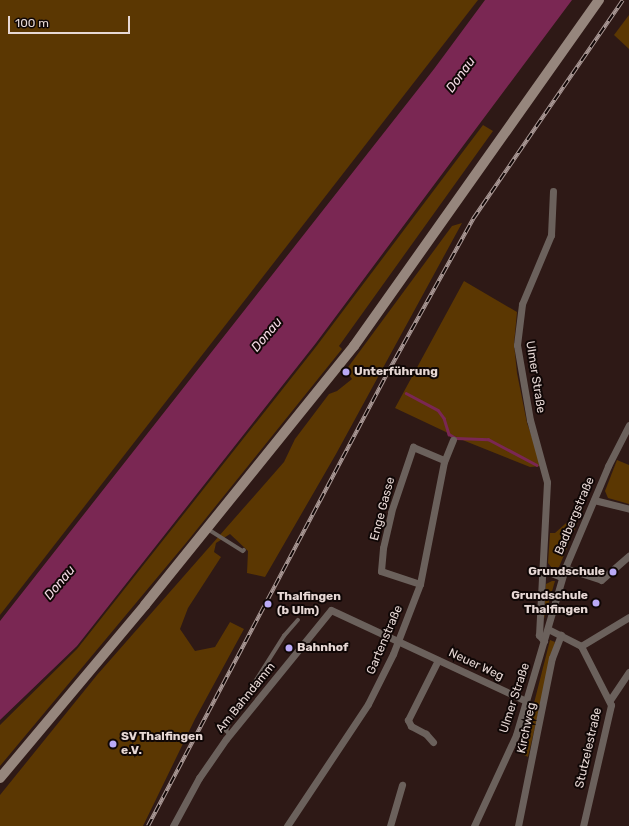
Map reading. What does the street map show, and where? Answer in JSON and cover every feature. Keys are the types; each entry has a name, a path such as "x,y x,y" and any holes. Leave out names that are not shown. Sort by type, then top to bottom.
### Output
{"street":[{"path":"0,778 207,529 354,346 599,0"},
{"name":"Ulmer Straße","path":"474,826 507,757 544,641 539,635 544,570 547,482 530,420 517,345 522,304 551,235 553,191"},
{"name":"Badbergstraße","path":"544,641 565,568 594,500 629,425"},
{"name":"Gartenstraße","path":"287,826 368,704 398,640 420,584 444,460 453,440"},
{"name":"Enge Gasse","path":"420,584 381,571 383,548 391,512 413,447 444,460"},
{"path":"594,500 629,509"},
{"path":"565,568 601,580 629,556"},
{"path":"544,570 562,577"},
{"name":"Neuer Weg","path":"332,610 526,701"},
{"name":"Am Bahndamm","path":"173,826 198,778 230,735 332,610"},
{"path":"548,629 581,646 629,617"},
{"name":"Kirchweg","path":"518,826 552,658 560,635"},
{"name":"Stutzelestraße","path":"581,646 610,700 612,711 583,826"},
{"name":"Neuer Weg","path":"433,742 426,734 411,726 408,720 438,660"},
{"path":"610,700 629,672"},
{"path":"390,826 402,785"}],"lane":[{"path":"207,529 243,551 244,550"},
{"path":"230,735 226,731 229,723 284,636 298,620"}],"shaded area":[{"path":"0,0 478,0 0,615"},
{"path":"629,15 629,49 614,35"},
{"path":"483,125 493,131 339,346 342,349 186,543 0,766 0,725 77,649 315,348"},
{"path":"462,223 336,454 265,577 247,573 248,551 230,534 216,543 214,552 221,557 188,608 180,629 195,651 215,647 230,622 244,629 195,719 143,826 0,826 0,795 97,675 284,462 295,439 329,394 337,391 352,379 346,370 452,226"},
{"path":"464,281 517,312 514,344 517,373 527,423 542,466 530,467 465,441 395,408"},
{"path":"617,460 629,465 629,504 608,498 605,491"},
{"path":"584,507 559,567 552,568 548,563 550,533 555,533"},
{"path":"555,581 544,619 546,584"},
{"path":"550,640 555,642 528,757 516,751 532,711"}],"water":[{"name":"Donau","path":"485,0 572,0 316,343 77,646 0,720 0,621 434,69"}],"waterway":[{"path":"406,393 438,410 444,418 449,434 456,438 488,439 537,465"}],"railway":[{"path":"148,826 388,372 473,219 623,0"}],"place":[{"name":"Unterführung","path":"346,372"},
{"name":"Grundschule","path":"613,572"},
{"name":"Grundschule Thalfingen","path":"596,603"},
{"name":"Thalfingen (b Ulm)","path":"268,604"},
{"name":"Bahnhof","path":"289,648"},
{"name":"SV Thalfingen e.V.","path":"113,744"}]}
